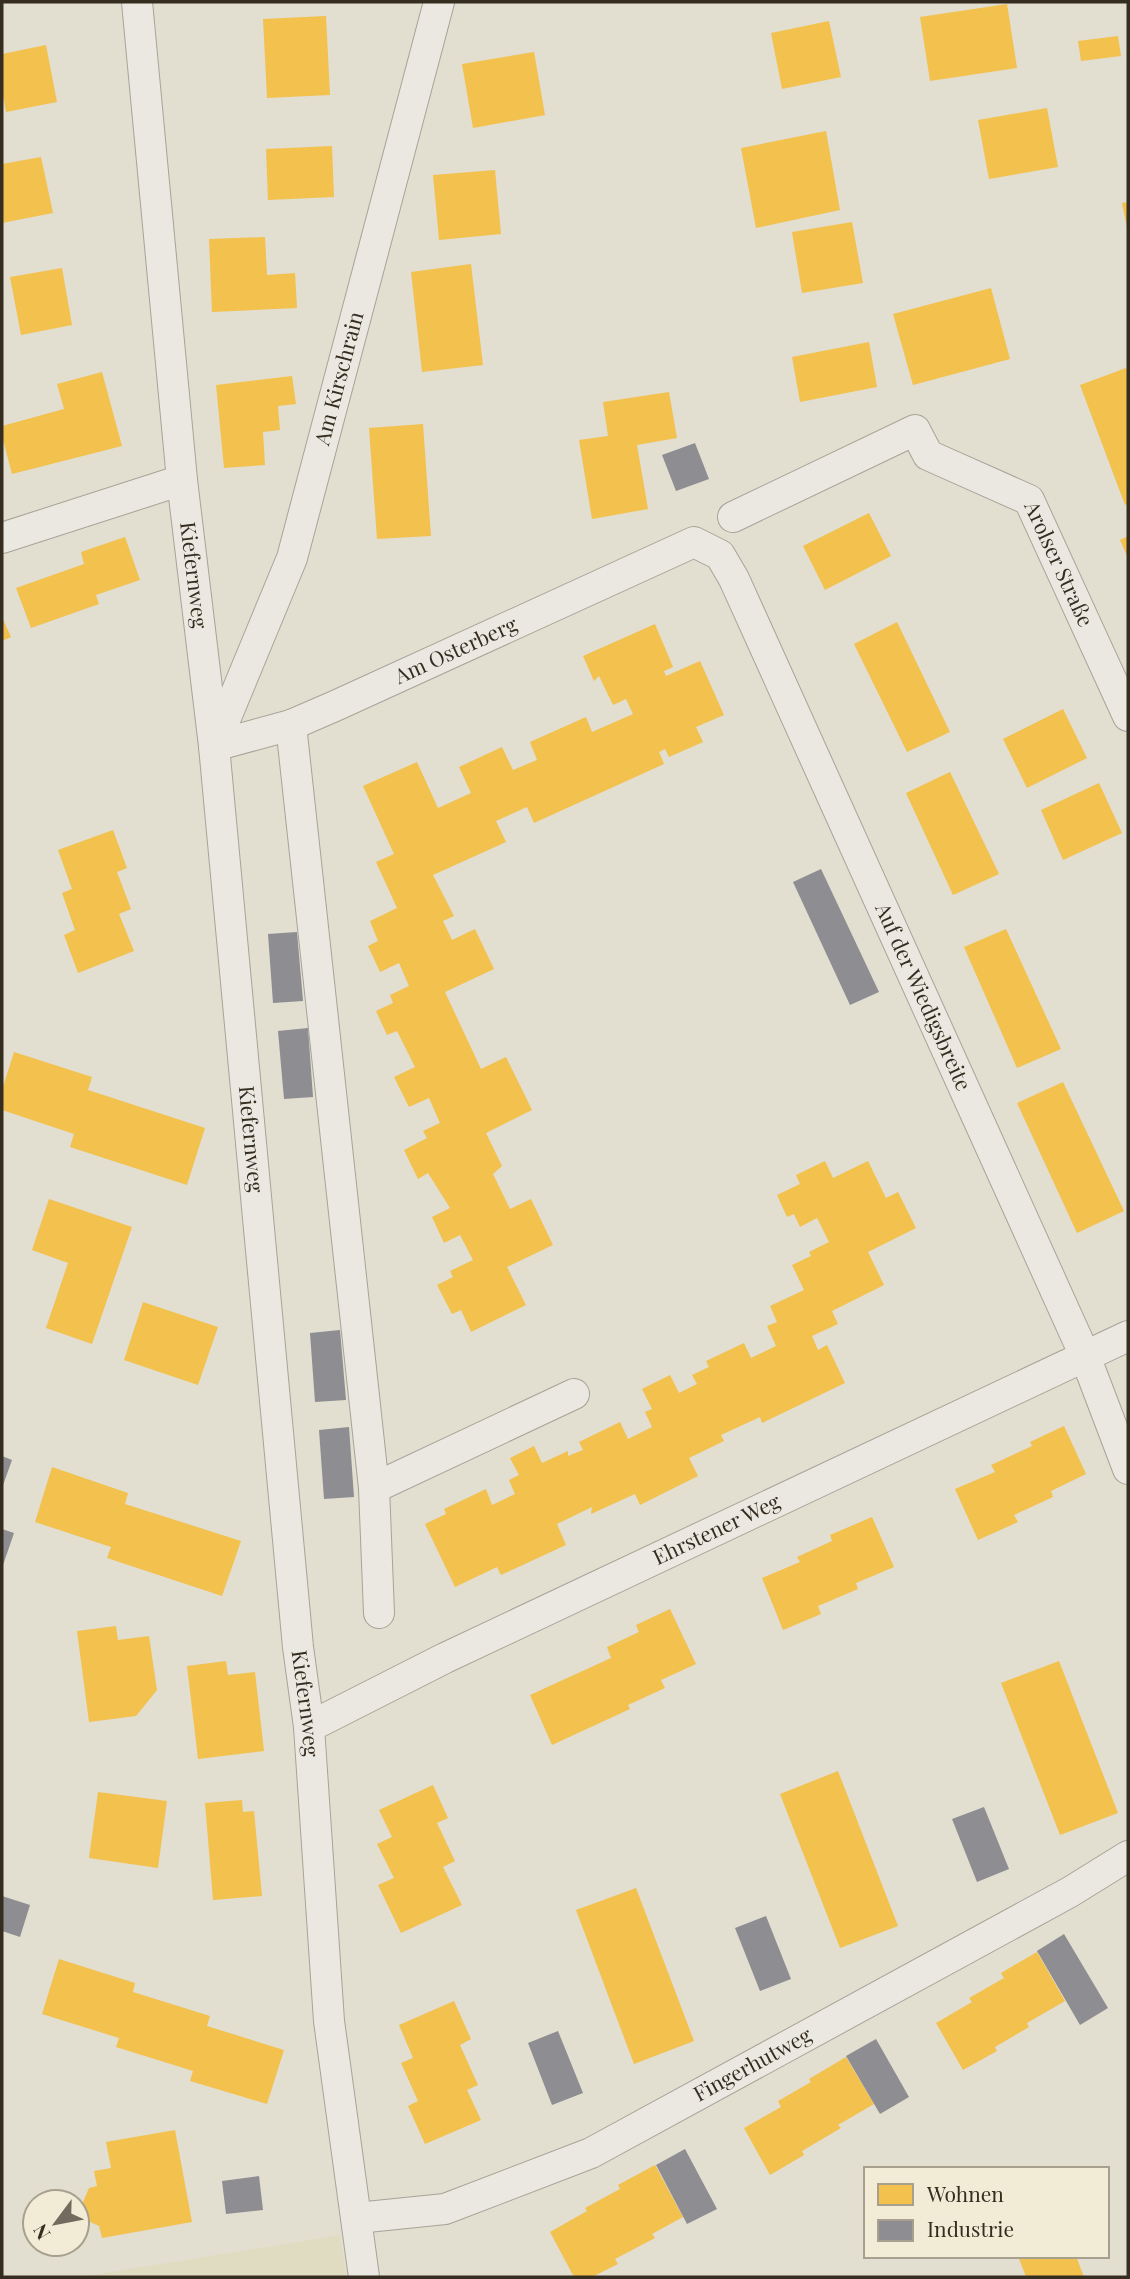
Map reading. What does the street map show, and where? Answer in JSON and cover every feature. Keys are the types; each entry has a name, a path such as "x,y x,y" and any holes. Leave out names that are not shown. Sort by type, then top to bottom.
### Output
{"street":[{"name":"Kiefernweg","path":"137,2 182,480 214,746 298,1647 309,1727 329,2021 364,2277"},
{"name":"Am Kirschrain","path":"214,746 292,558 439,2"},
{"name":"Arolser Straße","path":"733,517 915,430 928,455 1029,500 1128,716"},
{"path":"2,538 182,480"},
{"name":"Am Osterberg","path":"214,746 290,724 694,542"},
{"name":"Auf der Wiedigsbreite","path":"694,542 720,555 734,579 1085,1356 1128,1469"},
{"path":"290,724 374,1488 379,1613"},
{"name":"Ehrstener Weg","path":"309,1727 445,1658 1128,1336"},
{"path":"374,1488 575,1394"},
{"name":"Fingerhutweg","path":"357,2218 445,2209 591,2153 1070,1892 1128,1856"}],"shaded area":[{"path":"340,2235 346,2277 80,2277"}],"building: Wohnen":[{"path":"1007,4 1017,68 930,81 920,17"},
{"path":"326,16 330,95 267,98 263,19"},
{"path":"829,21 841,77 782,89 771,33"},
{"path":"1118,36 1121,56 1081,61 1078,41"},
{"path":"46,45 57,102 6,112 2,90 2,54"},
{"path":"534,52 545,115 473,128 462,64"},
{"path":"1047,108 1058,167 989,179 978,120"},
{"path":"826,131 840,210 756,228 741,148"},
{"path":"332,146 334,197 268,200 266,149"},
{"path":"41,157 53,213 2,223 2,164"},
{"path":"495,170 501,234 439,240 433,175"},
{"path":"1128,202 1128,228 1127,228 1122,203"},
{"path":"852,222 863,283 802,293 792,232"},
{"path":"265,237 267,275 295,273 297,308 212,312 209,239"},
{"path":"471,264 483,365 422,372 411,272"},
{"path":"62,268 72,325 21,335 10,277"},
{"path":"991,288 1010,359 913,385 893,314"},
{"path":"869,342 877,387 800,402 792,357"},
{"path":"1126,368 1128,503 1125,505 1080,385"},
{"path":"102,372 122,446 12,474 2,426 64,409 57,384"},
{"path":"292,376 296,404 278,406 280,430 263,432 265,465 224,468 216,385"},
{"path":"669,392 677,438 637,445 648,509 592,519 579,440 608,436 603,402"},
{"path":"423,424 431,536 377,539 369,428"},
{"path":"869,513 891,556 825,590 803,546"},
{"path":"1128,536 1128,558 1120,540"},
{"path":"125,537 140,580 96,595 99,604 31,628 16,588 84,564 81,552"},
{"path":"2,617 11,637 2,641"},
{"path":"897,622 950,732 907,752 854,644"},
{"path":"655,624 673,667 664,671 666,676 700,661 724,715 696,727 703,742 669,757 665,749 659,752 664,764 534,823 527,807 496,821 506,842 433,875 454,916 443,921 452,940 475,929 494,969 445,992 481,1069 506,1057 532,1110 486,1133 502,1166 493,1174 510,1209 531,1199 553,1245 507,1267 526,1305 471,1332 461,1310 452,1314 437,1285 453,1277 450,1271 473,1260 460,1235 444,1243 432,1217 450,1208 428,1173 418,1179 404,1150 427,1138 423,1131 440,1123 429,1098 409,1107 394,1077 415,1067 397,1031 387,1035 376,1011 393,1003 390,995 409,986 399,963 380,972 368,946 378,941 370,921 397,908 376,862 394,854 363,786 417,762 438,808 471,793 459,767 502,747 513,770 537,760 530,742 586,717 592,732 633,714 626,699 613,705 599,676 594,681 583,656"},
{"path":"1063,709 1087,758 1027,788 1003,739"},
{"path":"950,772 999,874 953,895 906,793"},
{"path":"1099,783 1122,833 1063,860 1041,810"},
{"path":"113,830 127,868 117,872 131,909 119,914 134,951 78,973 64,935 75,930 62,893 72,889 58,850"},
{"path":"1006,929 1061,1049 1017,1068 964,947"},
{"path":"14,1052 92,1077 88,1090 205,1128 187,1185 70,1147 74,1134 2,1110 2,1090"},
{"path":"1063,1082 1124,1211 1077,1233 1017,1103"},
{"path":"825,1161 833,1178 868,1161 886,1198 898,1192 916,1228 868,1252 884,1285 832,1311 838,1324 812,1336 818,1350 827,1345 845,1383 762,1423 760,1417 721,1435 724,1441 689,1458 698,1476 640,1505 635,1494 591,1514 592,1507 557,1524 566,1545 501,1575 497,1567 455,1587 425,1524 446,1514 444,1509 486,1489 492,1505 515,1494 509,1480 519,1475 510,1458 534,1446 542,1463 568,1451 568,1456 583,1450 579,1442 620,1422 628,1439 652,1427 645,1412 652,1409 642,1389 670,1375 679,1393 697,1384 692,1375 709,1367 706,1361 744,1343 751,1358 776,1346 767,1326 777,1322 770,1306 804,1290 792,1265 811,1256 809,1252 829,1242 817,1218 800,1227 794,1214 787,1217 777,1195 800,1184 796,1175"},
{"path":"49,1199 132,1227 92,1344 46,1328 68,1263 32,1250"},
{"path":"143,1302 218,1327 198,1385 124,1360"},
{"path":"1064,1426 1086,1474 1051,1491 1053,1497 1014,1515 1018,1522 978,1540 955,1489 995,1472 991,1465 1032,1446 1030,1442"},
{"path":"52,1467 128,1493 125,1504 241,1541 222,1596 107,1558 111,1547 35,1522"},
{"path":"872,1517 894,1567 856,1583 858,1589 818,1606 821,1614 783,1630 762,1578 800,1562 797,1557 832,1541 830,1535"},
{"path":"670,1609 696,1664 661,1680 665,1688 628,1705 630,1709 552,1745 530,1695 611,1658 607,1647 639,1632 636,1625"},
{"path":"116,1626 118,1640 149,1636 157,1690 136,1716 89,1722 77,1631"},
{"path":"226,1661 228,1675 255,1672 264,1751 198,1759 187,1666"},
{"path":"1059,1661 1118,1813 1060,1835 1001,1683"},
{"path":"838,1771 898,1926 840,1948 780,1794"},
{"path":"433,1785 448,1818 437,1823 455,1861 443,1867 462,1905 401,1933 378,1885 394,1878 377,1844 392,1837 379,1810"},
{"path":"98,1792 167,1801 158,1868 89,1858"},
{"path":"242,1800 243,1812 254,1811 262,1896 213,1900 205,1803"},
{"path":"636,1888 694,2041 634,2064 576,1910"},
{"path":"1037,1952 1065,2001 1027,2023 1029,2027 995,2047 997,2051 963,2070 936,2023 972,2002 969,1998 1004,1978 1001,1973"},
{"path":"59,1959 135,1983 133,1992 210,2016 207,2026 284,2050 267,2104 190,2081 193,2071 116,2047 119,2038 42,2014"},
{"path":"454,2001 471,2039 460,2045 478,2085 467,2090 481,2120 425,2144 408,2106 418,2101 401,2063 413,2058 399,2025"},
{"path":"846,2057 874,2104 838,2125 841,2128 802,2151 804,2155 770,2175 744,2128 781,2107 778,2101"},
{"path":"175,2130 192,2222 102,2238 99,2226 91,2222 89,2188 97,2186 94,2171 111,2168 106,2142"},
{"path":"655,2165 683,2217 652,2234 655,2238 615,2259 618,2264 592,2277 574,2277 550,2232 587,2211 585,2208 620,2189 618,2185"},
{"path":"1019,2258 1077,2258 1084,2277 1026,2277"}],"building: Industrie":[{"path":"695,443 709,479 676,491 662,455"},
{"path":"821,869 879,992 850,1005 793,882"},
{"path":"297,932 303,1001 273,1003 268,934"},
{"path":"308,1028 313,1097 284,1099 278,1031"},
{"path":"340,1330 346,1400 315,1402 310,1333"},
{"path":"349,1427 354,1497 324,1499 319,1430"},
{"path":"2,1456 12,1460 2,1488"},
{"path":"2,1529 14,1533 2,1568"},
{"path":"984,1807 1009,1869 977,1882 952,1819"},
{"path":"2,1896 30,1905 20,1937 2,1931"},
{"path":"766,1916 791,1979 760,1991 735,1928"},
{"path":"1064,1934 1108,2008 1080,2025 1037,1951"},
{"path":"558,2031 583,2093 552,2105 528,2043"},
{"path":"876,2039 909,2097 880,2114 846,2056"},
{"path":"685,2149 717,2209 687,2224 656,2165"},
{"path":"259,2176 263,2210 226,2214 222,2181"}]}
